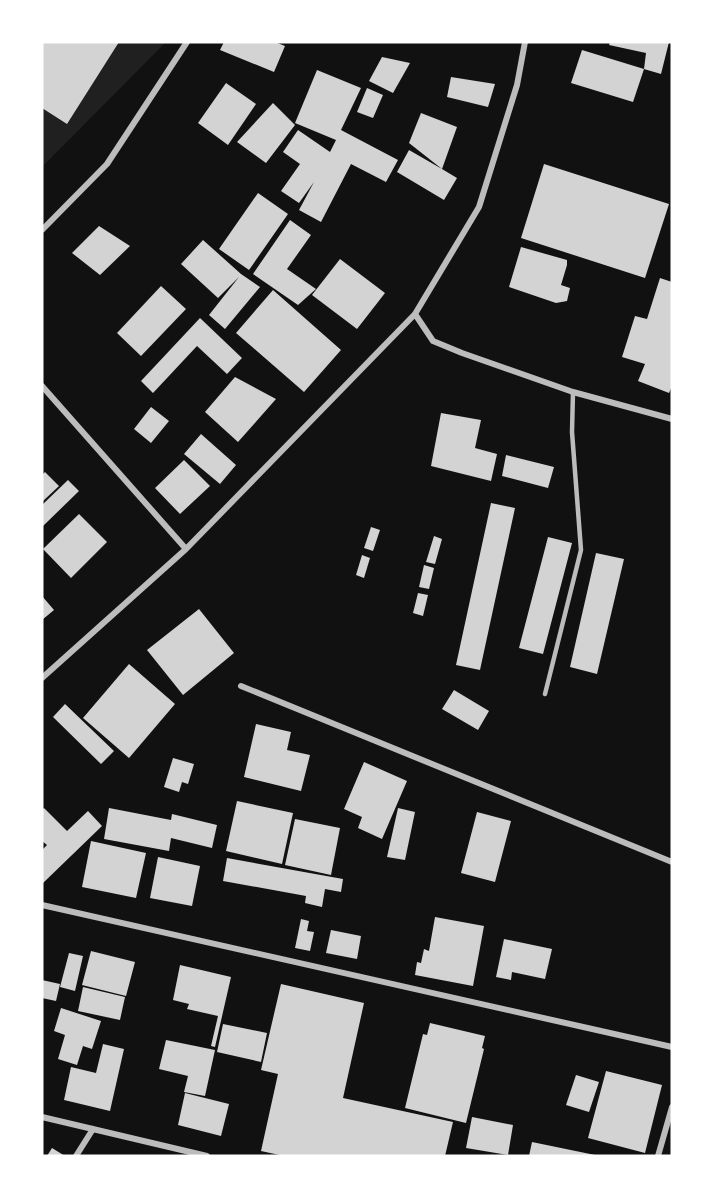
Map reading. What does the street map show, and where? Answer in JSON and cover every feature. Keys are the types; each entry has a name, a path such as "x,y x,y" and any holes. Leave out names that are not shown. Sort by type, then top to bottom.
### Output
{"street":[{"path":"42,230 107,164 187,42"},
{"path":"42,678 186,549 416,314 479,207 517,85 525,42"},
{"path":"416,314 433,341 462,353 573,392 672,419"},
{"path":"42,386 186,549"},
{"path":"241,686 672,862"},
{"path":"42,905 672,1047"},
{"path":"658,1156 672,1107"},
{"path":"42,1117 207,1156"},
{"path":"76,1156 93,1129"}],"lane":[{"path":"546,694 581,550 572,432 573,392"}],"shaded area":[{"path":"42,42 166,42 42,167"}],"building":[{"path":"42,42 119,42 67,124 42,108"},
{"path":"224,42 275,42 285,46 274,72 220,50"},
{"path":"610,42 669,42 661,74 644,69 646,53 609,45"},
{"path":"582,50 644,69 633,102 571,83"},
{"path":"382,57 410,63 393,93 369,81"},
{"path":"317,70 361,88 341,130 398,160 386,182 351,164 321,222 299,210 314,182 299,203 281,191 300,164 283,152 298,130 330,152 336,140 295,123"},
{"path":"451,77 495,84 488,107 447,97"},
{"path":"226,83 256,104 228,145 198,123"},
{"path":"367,88 383,95 373,118 357,112"},
{"path":"273,103 295,125 266,163 237,142"},
{"path":"421,113 457,127 442,169 409,143"},
{"path":"409,150 457,178 444,200 397,172"},
{"path":"544,164 669,204 645,278 521,238"},
{"path":"258,193 288,214 249,270 219,249"},
{"path":"290,220 311,235 287,269 316,289 298,305 253,274"},
{"path":"99,226 130,246 100,275 72,253"},
{"path":"203,240 241,274 260,287 225,329 209,315 239,277 218,298 181,264"},
{"path":"521,247 567,260 561,285 570,288 567,301 556,303 509,287"},
{"path":"340,259 385,293 357,329 312,295"},
{"path":"660,278 672,282 672,386 669,393 638,381 645,364 622,357 635,316 647,319"},
{"path":"161,286 186,309 141,356 117,333"},
{"path":"273,290 341,350 304,392 236,333"},
{"path":"200,318 242,358 227,374 197,346 153,393 141,381"},
{"path":"235,377 276,399 238,442 205,412"},
{"path":"151,407 169,421 151,443 134,429"},
{"path":"441,413 481,420 475,448 497,454 491,481 431,466"},
{"path":"201,434 236,465 220,484 184,454"},
{"path":"506,455 554,467 548,488 502,476"},
{"path":"184,460 210,486 180,514 155,488"},
{"path":"45,472 59,486 42,502 42,475"},
{"path":"68,480 79,491 42,527 42,505"},
{"path":"491,503 515,508 480,670 456,665"},
{"path":"79,514 107,542 71,578 43,549"},
{"path":"371,527 380,530 373,551 364,548"},
{"path":"434,536 442,539 435,564 426,562"},
{"path":"548,537 572,543 543,654 519,648"},
{"path":"596,553 624,559 597,674 570,667"},
{"path":"362,555 370,558 364,578 356,575"},
{"path":"424,565 434,568 429,589 419,587"},
{"path":"418,593 428,595 423,616 413,613"},
{"path":"42,596 54,610 42,620"},
{"path":"199,609 234,653 183,695 147,650"},
{"path":"129,664 175,704 129,758 83,718"},
{"path":"454,690 489,711 478,730 442,709"},
{"path":"65,704 114,751 101,764 53,717"},
{"path":"256,724 291,732 287,750 310,755 301,791 244,777"},
{"path":"173,758 194,764 188,784 182,782 179,792 164,787"},
{"path":"364,762 407,781 382,839 358,828 362,817 344,809"},
{"path":"237,801 293,813 282,864 226,851"},
{"path":"44,808 67,831 88,811 102,826 42,884 42,850 47,845 42,841 42,810"},
{"path":"109,808 171,820 172,814 217,825 212,848 171,838 169,851 104,839"},
{"path":"398,808 415,812 405,860 387,857"},
{"path":"477,812 511,821 495,882 461,873"},
{"path":"295,819 340,828 331,875 285,865"},
{"path":"91,841 146,853 136,898 82,887"},
{"path":"158,857 200,866 192,906 150,898"},
{"path":"227,858 343,879 341,892 325,889 322,907 305,903 306,896 223,881"},
{"path":"435,917 484,926 473,986 415,975 417,962 421,963 424,949 429,951"},
{"path":"301,919 309,921 307,931 314,932 310,951 295,948"},
{"path":"331,930 361,936 357,959 326,953"},
{"path":"504,939 552,949 545,979 512,972 511,980 496,977"},
{"path":"91,951 135,962 126,996 82,985"},
{"path":"69,953 83,956 75,991 60,987"},
{"path":"180,965 231,977 215,1047 211,1046 218,1016 187,1009 189,1004 173,1000"},
{"path":"42,980 60,984 56,1001 42,998"},
{"path":"281,984 364,1003 343,1098 453,1122 445,1156 284,1156 261,1151 278,1074 261,1070"},
{"path":"83,987 125,997 120,1020 78,1011"},
{"path":"61,1008 101,1021 92,1049 83,1046 77,1065 58,1059 65,1035 54,1031"},
{"path":"430,1023 485,1036 466,1123 405,1108 423,1034 427,1035"},
{"path":"223,1024 267,1033 261,1062 217,1052"},
{"path":"166,1040 215,1050 205,1096 184,1092 188,1076 159,1069"},
{"path":"103,1044 124,1049 110,1111 64,1100 71,1067 96,1073"},
{"path":"606,1071 662,1085 645,1153 588,1138"},
{"path":"576,1075 599,1082 589,1112 566,1105"},
{"path":"185,1093 229,1104 221,1136 178,1125"},
{"path":"472,1117 513,1125 508,1155 466,1148"},
{"path":"532,1142 595,1155 595,1156 529,1156"},
{"path":"52,1148 65,1156 47,1156"}]}
